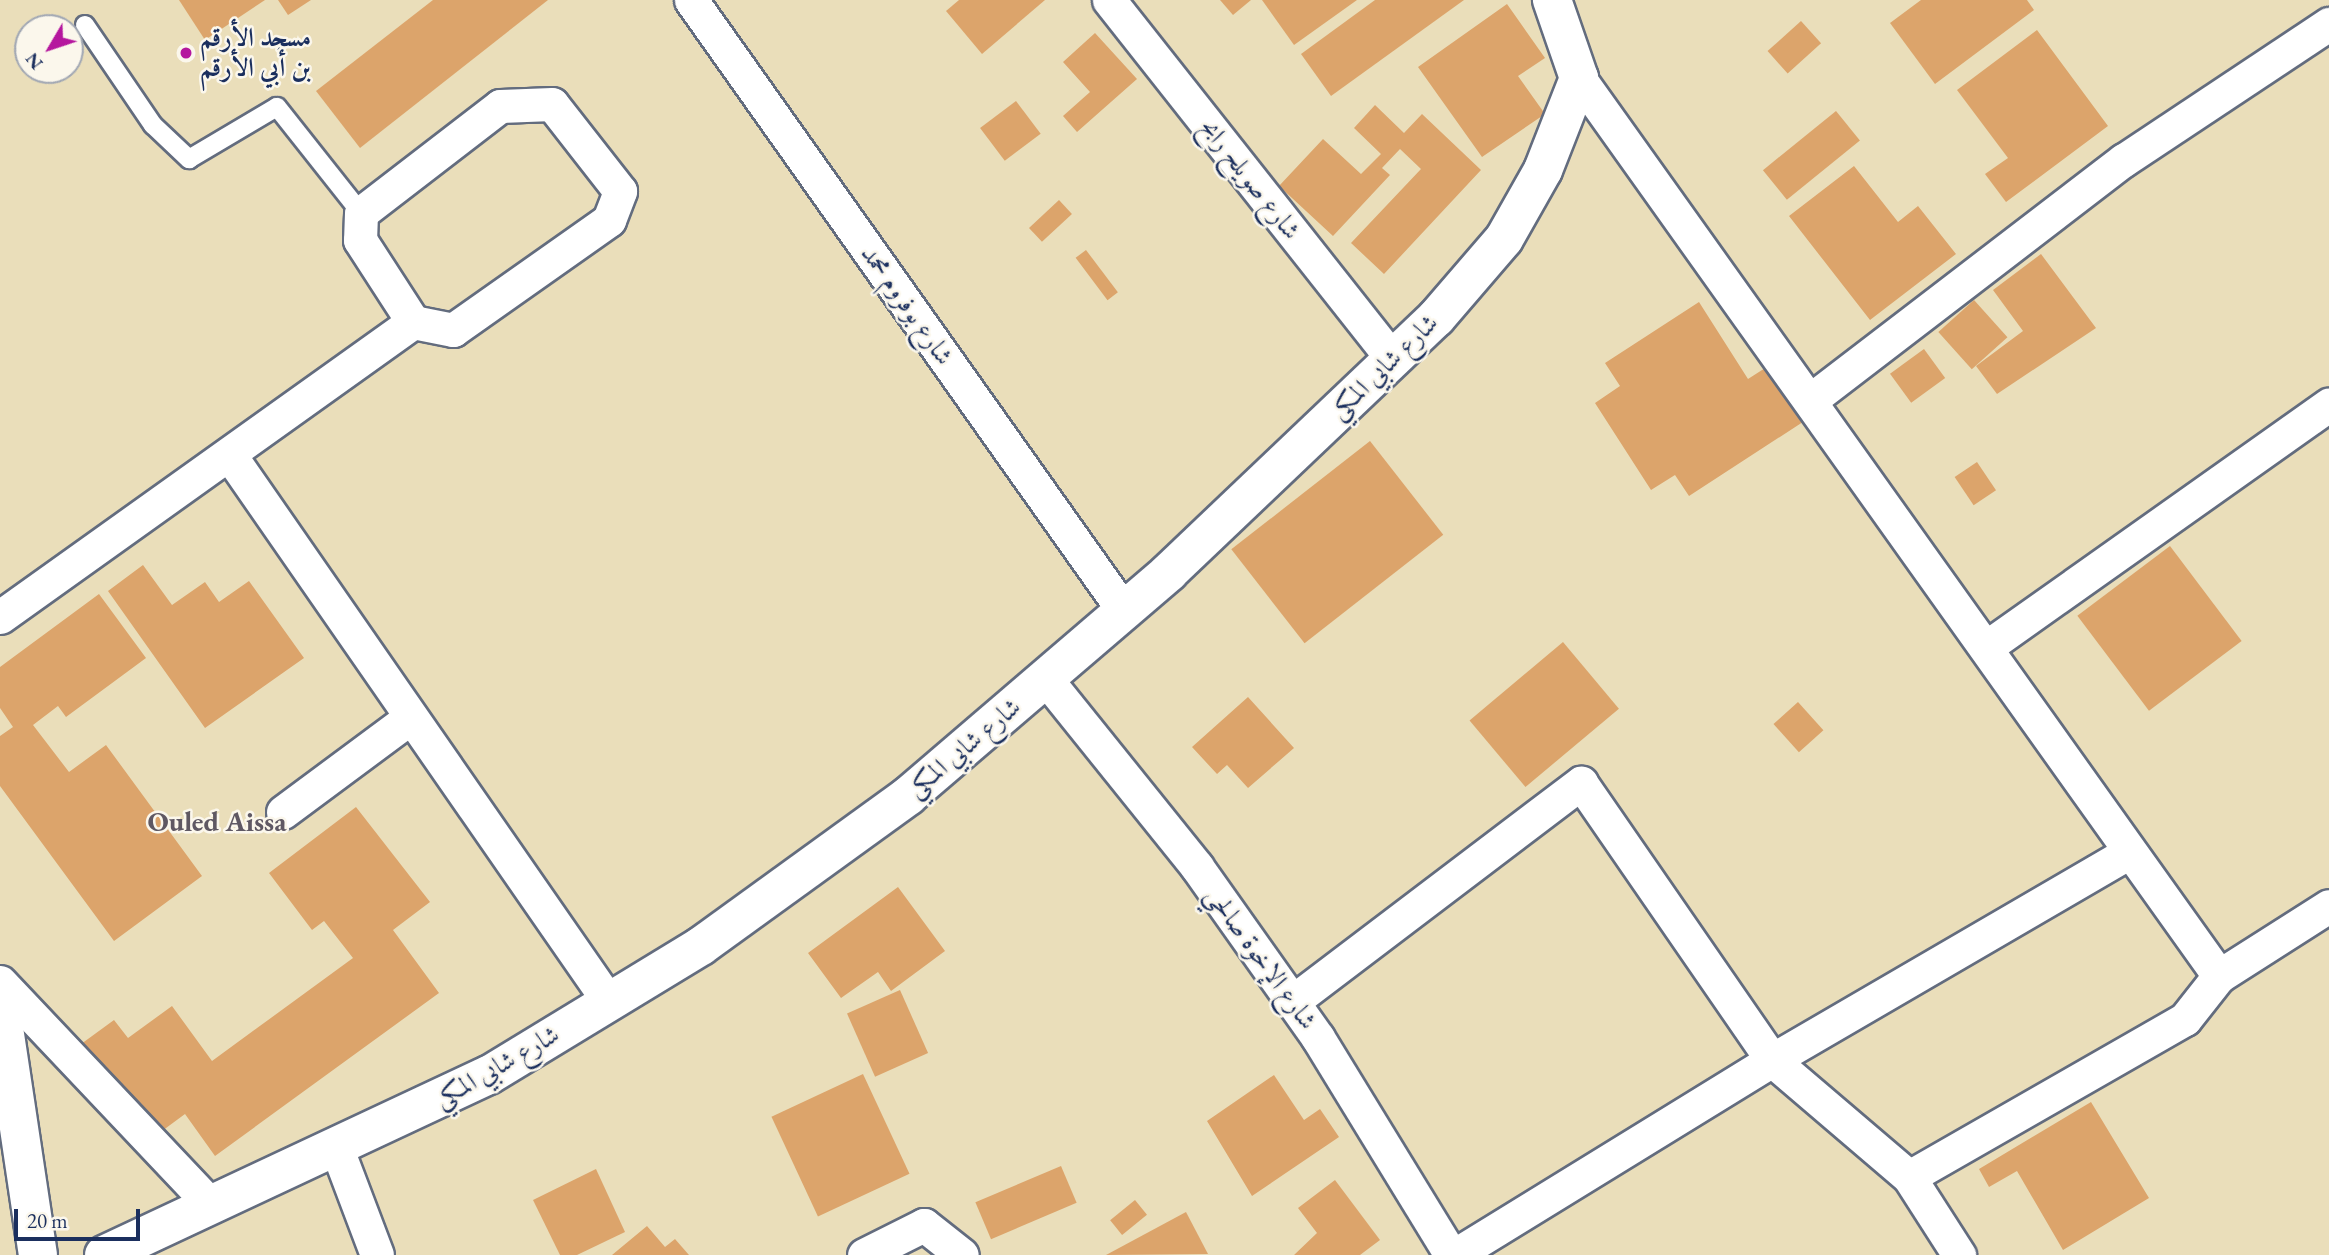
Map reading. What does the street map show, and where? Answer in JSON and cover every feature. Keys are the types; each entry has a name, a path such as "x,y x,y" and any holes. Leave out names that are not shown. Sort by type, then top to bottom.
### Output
{"main road":[{"path":"1552,0 1578,78"},
{"name":"شارع شابي المكي","path":"104,1255 337,1149 489,1075 701,946 908,796 1124,611 1392,358 1504,239 1543,170 1578,78"},
{"path":"0,1001 38,1255"}],"street":[{"name":"شارع بوفروم محمد","path":"691,0 1124,611"},
{"name":"شارع صويلح رابح","path":"1109,0 1392,358"},
{"path":"1812,399 2123,160 2329,24"},
{"path":"1578,78 1812,399 1987,646 2128,853 2220,976"},
{"path":"552,104 620,191 609,220 453,330 412,322 360,240 360,213 500,106 552,104"},
{"path":"0,617 412,322"},
{"path":"1987,646 2329,405"},
{"path":"229,454 609,1002"},
{"name":"شارع الإخوة صالحي","path":"1046,679 1197,867 1292,1002 1453,1255"},
{"path":"283,812 411,717"},
{"path":"1292,1002 1581,783 1772,1059 1909,1177 1959,1255"},
{"path":"1453,1255 1772,1059 2128,853"},
{"path":"1909,1177 2185,1019 2220,976 2329,906"},
{"path":"0,982 212,1206"},
{"path":"337,1149 377,1255"},
{"path":"864,1255 925,1225 962,1255"}],"lane":[{"path":"85,25 153,125 189,159 277,107 360,213"}],"building":[{"path":"179,0 265,0 205,40"},
{"path":"278,0 311,0 288,15"},
{"path":"433,0 548,0 360,148 316,91"},
{"path":"959,0 1045,0 982,54 946,11"},
{"path":"1220,0 1251,0 1233,15"},
{"path":"1262,0 1357,0 1294,45"},
{"path":"1375,0 1464,0 1331,96 1301,54"},
{"path":"1921,0 2027,0 2034,10 1935,84 1890,23"},
{"path":"1507,4 1545,58 1518,76 1545,114 1482,157 1418,67"},
{"path":"1801,21 1821,43 1788,73 1768,51"},
{"path":"2037,30 2108,126 2006,202 1985,174 2008,158 1957,90"},
{"path":"1095,33 1137,79 1077,132 1063,116 1090,92 1063,62"},
{"path":"1016,101 1041,134 1005,161 980,128"},
{"path":"1375,105 1404,133 1422,114 1481,170 1384,274 1351,243 1421,169 1400,149 1382,168 1390,175 1333,236 1279,186 1323,139 1361,174 1381,154 1354,128"},
{"path":"1836,111 1860,141 1787,200 1763,170"},
{"path":"1854,166 1898,222 1918,206 1956,254 1870,320 1789,216"},
{"path":"1059,200 1072,214 1042,242 1029,228"},
{"path":"1086,250 1118,292 1108,300 1076,258"},
{"path":"2041,254 2096,328 1997,394 1976,366 2023,331 1993,290"},
{"path":"1974,300 2007,337 1972,369 1938,332"},
{"path":"1699,302 1748,379 1773,363 1809,418 1689,496 1675,475 1651,490 1595,403 1620,386 1605,363"},
{"path":"1924,349 1945,378 1911,403 1890,374"},
{"path":"1370,441 1443,535 1305,643 1231,549"},
{"path":"1977,462 1996,490 1974,505 1955,477"},
{"path":"2170,546 2242,641 2149,711 2077,616"},
{"path":"143,565 172,605 205,582 219,602 249,581 304,658 205,728 108,591"},
{"path":"99,594 146,658 66,717 58,706 33,725 69,772 106,745 202,876 114,941 0,786 0,736 13,727 0,708 0,667"},
{"path":"1563,642 1619,709 1525,787 1470,720"},
{"path":"1248,697 1294,748 1248,788 1227,765 1217,774 1192,747"},
{"path":"1798,702 1823,730 1799,752 1773,724"},
{"path":"356,807 430,902 393,930 439,993 215,1156 185,1114 147,1142 77,1047 114,1020 128,1038 172,1006 212,1061 353,958 324,921 312,930 269,873"},
{"path":"898,887 945,951 891,991 878,972 841,998 808,953"},
{"path":"900,990 928,1053 875,1077 847,1014"},
{"path":"863,1074 909,1174 818,1216 771,1117"},
{"path":"1274,1075 1304,1120 1320,1109 1339,1137 1252,1196 1207,1121"},
{"path":"2091,1102 2149,1198 2063,1250 2017,1171 1989,1187 1979,1169"},
{"path":"1061,1166 1077,1203 991,1239 975,1202"},
{"path":"596,1169 625,1232 577,1255 560,1255 533,1200"},
{"path":"1335,1180 1380,1240 1360,1255 1294,1255 1317,1233 1298,1208"},
{"path":"1135,1200 1147,1215 1122,1235 1110,1220"},
{"path":"1186,1212 1208,1254 1106,1255"},
{"path":"647,1226 665,1247 675,1239 689,1255 612,1255"}],"place":[{"name":"مسجد الأرقم بن أبي الأرقم","path":"186,53"}],"district":[{"name":"Ouled Aissa","path":"217,821"}]}
